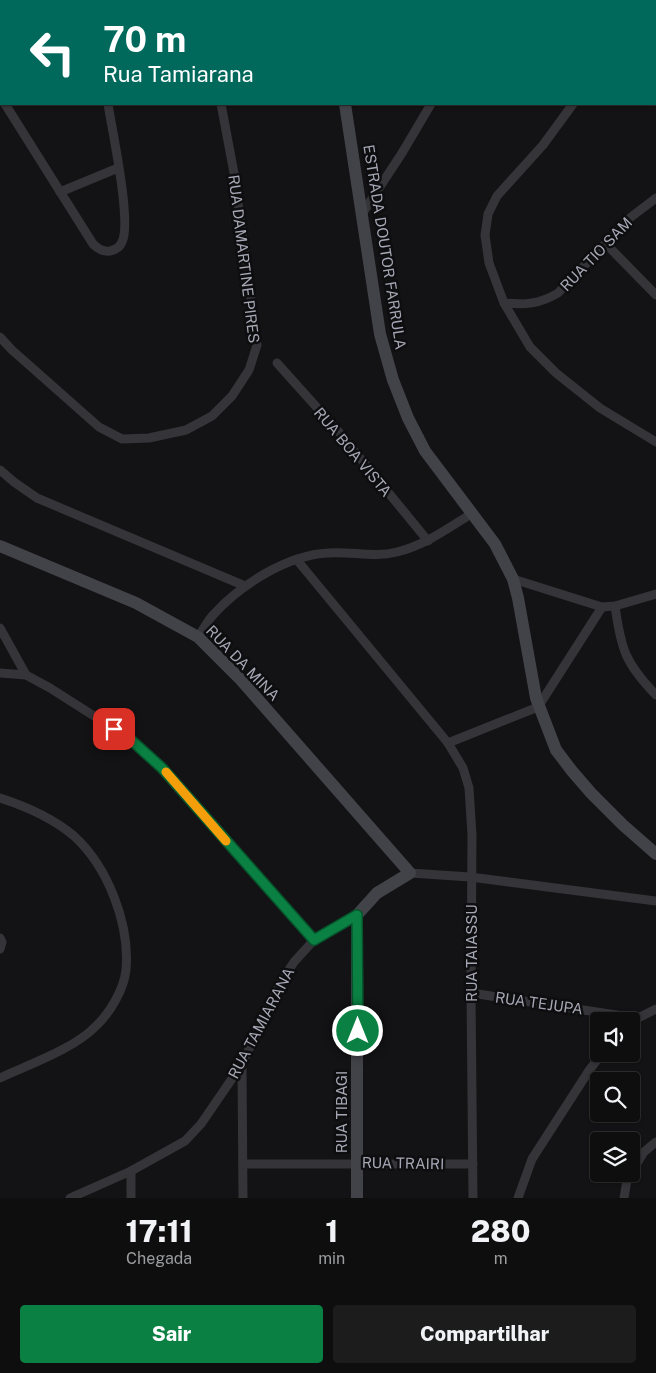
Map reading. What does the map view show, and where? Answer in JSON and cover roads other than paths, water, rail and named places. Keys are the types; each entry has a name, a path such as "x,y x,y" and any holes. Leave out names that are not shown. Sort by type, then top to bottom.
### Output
{"street":[{"path":"6,105 93,244 101,250 112,251 122,242 125,219 108,105"},
{"name":"RUA DAMARTINE PIRES","path":"0,337 93,423 122,439 149,438 186,430 212,416 232,396 250,370 257,345 234,173 221,105"},
{"name":"ESTRADA DOUTOR FARRULA","path":"345,105 380,334 393,380 408,418 425,451 495,544 513,579 538,707 556,750 572,771 623,825 656,854"},
{"path":"361,215 431,105"},
{"path":"572,105 543,144 497,196 488,214 485,235 489,263 504,302 530,348 556,373 600,408 656,442"},
{"path":"60,192 118,168"},
{"name":"RUA TIO SAM","path":"504,302 535,304 552,297 569,283 631,217 656,198"},
{"path":"606,244 656,295"},
{"name":"RUA BOA VISTA","path":"277,363 338,431 428,541"},
{"path":"0,470 38,498 245,586"},
{"path":"198,637 212,616 245,586 277,567 327,553 368,554 395,552 428,541 471,514"},
{"name":"RUA DA MINA","path":"0,546 136,603 198,637 241,680 410,873"},
{"name":"RUA TAIASSU","path":"297,560 448,743 463,768 469,788 472,835 470,877 473,1198"},
{"path":"513,579 602,607 615,606 656,594"},
{"path":"615,606 626,657 640,678 656,694"},
{"path":"448,743 538,707 602,607"},
{"path":"0,628 26,675"},
{"path":"0,673 26,675 50,688 130,739 162,768 314,940"},
{"path":"0,798 13,802 51,821 73,836 90,856 112,889 126,946 126,971 115,1002 96,1027 69,1046 0,1078"},
{"path":"357,915 377,893 410,873 470,877 656,901"},
{"name":"RUA TAMIARANA","path":"70,1198 131,1171 185,1141 201,1124 242,1064 281,982 294,962 314,940 357,915"},
{"name":"RUA TIBAGI","path":"357,915 358,1198"},
{"path":"0,938 2,942 0,949"},
{"name":"RUA TEJUPA","path":"471,993 590,1013"},
{"path":"640,1017 656,1009"},
{"path":"518,1198 532,1159 596,1062"},
{"path":"242,1064 243,1198"},
{"path":"640,1159 644,1152 656,1142"},
{"name":"RUA TRAIRI","path":"243,1164 358,1162 473,1166"},
{"path":"131,1171 131,1198"},
{"path":"624,1198 627,1182"}]}
